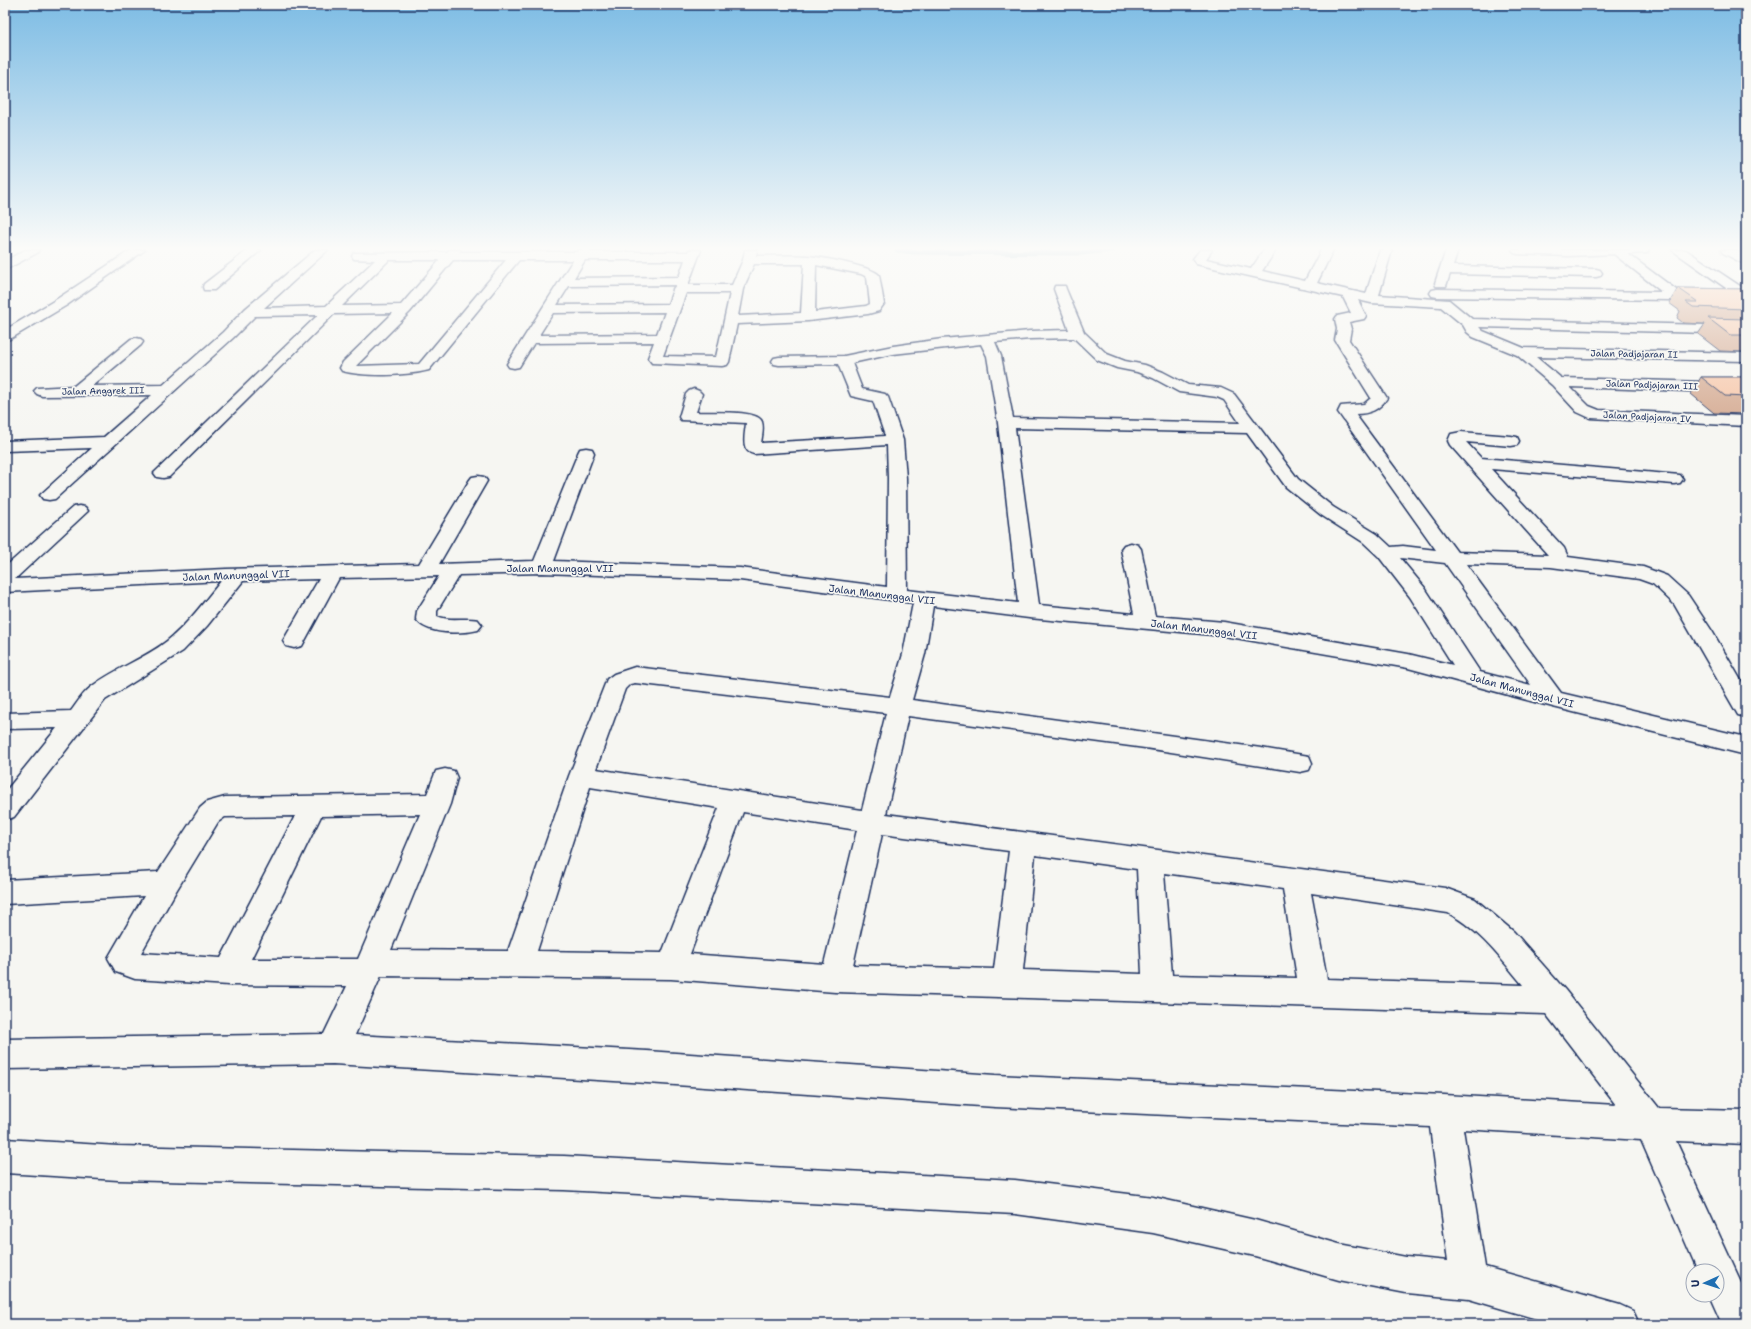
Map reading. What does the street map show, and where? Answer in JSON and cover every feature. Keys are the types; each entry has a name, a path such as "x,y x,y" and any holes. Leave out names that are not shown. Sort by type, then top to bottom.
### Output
{"street":[{"path":"5,336 45,312"},
{"path":"49,495 164,390 228,335 250,312"},
{"path":"163,473 327,312"},
{"path":"402,312 348,365 347,368 356,370 414,369 424,367 470,312"},
{"path":"514,364 546,312"},
{"path":"672,312 655,358 656,360 722,362 733,312"},
{"path":"808,312 808,318"},
{"path":"731,320 808,318 853,312"},
{"path":"1069,312 1078,334 1102,357 1122,365 1140,368 1158,375 1184,389 1221,392 1229,396 1292,483 1318,505 1370,538 1386,553 1418,592 1471,676"},
{"path":"1357,312 1359,316 1342,319 1344,329 1342,340 1379,398 1376,405 1370,408 1347,409 1346,412 1553,699"},
{"name":"Jalan Padjajaran IV","path":"1455,312 1469,323 1472,329 1478,334 1522,352 1557,382 1583,409 1596,415 1746,421"},
{"path":"1643,312 1658,328"},
{"path":"1469,323 1745,332"},
{"path":"791,361 779,361 844,360 893,350 942,343 1030,335 1078,334"},
{"path":"529,339 662,338"},
{"path":"986,340 994,356 1006,424 1029,611"},
{"path":"77,391 136,342"},
{"name":"Jalan Padjajaran II","path":"1522,352 1746,357"},
{"path":"844,360 856,393 879,396 895,440 897,478 897,595"},
{"path":"1221,392 1224,377"},
{"name":"Jalan Padjajaran III","path":"1557,382 1746,388"},
{"name":"Jalan Anggrek III","path":"42,391 164,390"},
{"path":"694,394 687,417 753,419 754,449 895,440"},
{"path":"1006,424 1252,428"},
{"path":"1512,441 1457,438 1456,441 1557,552 1558,557 1551,561"},
{"path":"5,446 107,442"},
{"path":"542,567 586,453"},
{"path":"5,456 90,457"},
{"path":"1476,463 1674,479"},
{"path":"426,569 478,481"},
{"path":"5,578 79,511"},
{"path":"1131,549 1146,621"},
{"path":"1386,553 1403,552 1451,558 1551,561 1643,574 1660,580 1682,600 1746,709"},
{"name":"Jalan Manunggal VII","path":"5,586 237,575 542,567 611,568 740,574 924,599 1029,611 1224,629 1408,660 1553,699 1746,746"},
{"path":"453,569 427,611 426,619 438,625 472,625"},
{"path":"294,641 333,572"},
{"path":"5,810 97,694 112,683 152,662 176,646 237,575"},
{"path":"835,978 899,706 914,654 924,599"},
{"path":"519,963 581,776 615,685 622,679 635,675 737,685 899,706 1163,742 1300,764"},
{"path":"5,721 76,719"},
{"path":"581,776 734,802 1445,900 1457,904 1490,927 1504,941 1554,1000 1651,1124 1713,1263"},
{"path":"333,1049 369,968 436,804 445,778"},
{"path":"671,966 734,802"},
{"path":"436,804 225,807 216,809 209,815 166,884 124,956 126,962 135,966 229,972 519,963 671,966 835,978 1554,1000"},
{"path":"229,972 313,806"},
{"path":"1007,983 1023,842"},
{"path":"1150,860 1158,988"},
{"path":"1295,880 1314,992"},
{"path":"5,892 166,884"},
{"path":"5,1054 333,1049 639,1066 995,1091 1444,1111 1651,1124 1746,1127"},
{"path":"1444,1111 1469,1281"},
{"path":"5,1156 118,1163 564,1173 1015,1197 1153,1215 1255,1238 1339,1262 1406,1275 1469,1281 1620,1324"},
{"path":"1725,1289 1741,1324"}],"building":[{"path":"1708,318 1746,319 1746,335 1730,335"},
{"path":"1701,377 1746,377 1746,397 1725,396"}]}
